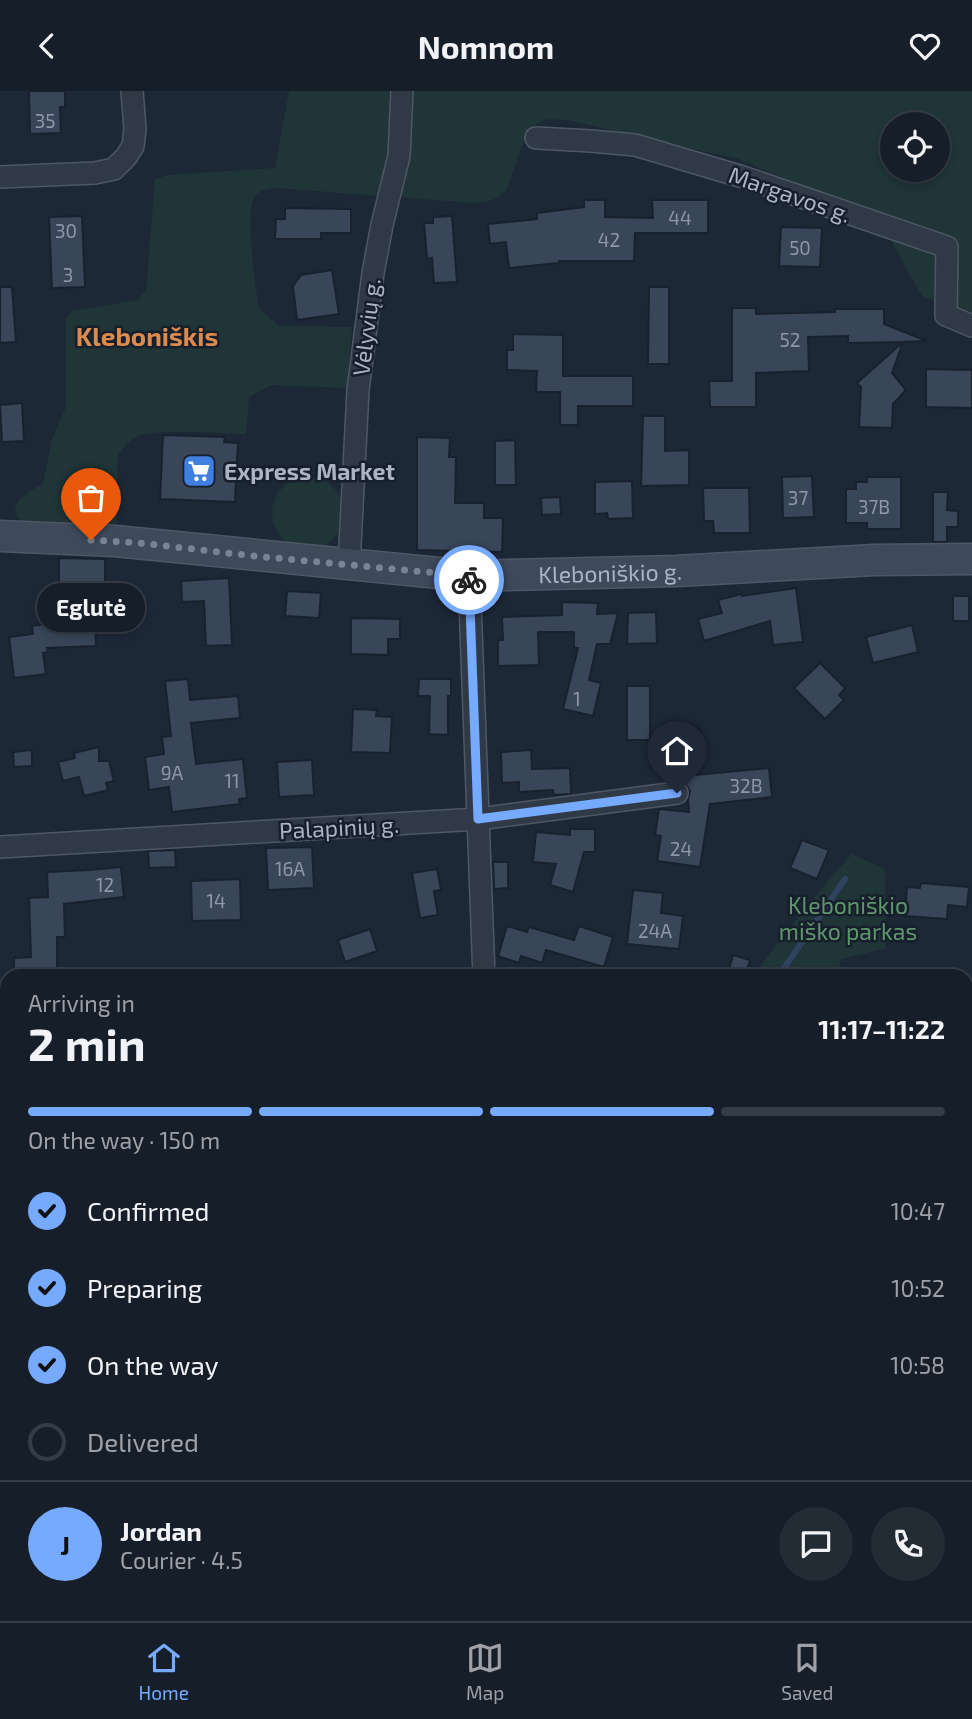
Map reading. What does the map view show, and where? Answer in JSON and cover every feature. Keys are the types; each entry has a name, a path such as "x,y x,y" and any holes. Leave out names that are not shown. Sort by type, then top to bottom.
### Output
{"street":[{"path":"0,177 95,173 114,169 127,157 133,146 135,129 132,91"},
{"name":"Vėlyvių g.","path":"349,565 358,390 373,273 399,156 402,91"},
{"name":"Margavos g.","path":"536,138 635,145 743,177 947,247 946,315 972,326"},
{"name":"Kleboniškio g.","path":"0,536 115,541 469,576 972,559"},
{"path":"469,576 484,969"},
{"name":"Palapinių g.","path":"0,847 478,819 677,793"}],"green space":[{"path":"289,91 972,91 972,315 922,296 878,218 738,159 567,120 548,119 534,125 527,134 506,191 493,200 475,203 275,188 257,194 252,204 251,231 258,305 262,312 280,326 352,327 347,388 272,385 249,397 246,434 172,432 136,437 118,456 116,526 26,523 17,517 15,506 20,498 43,483 52,439 66,407 66,318 72,311 137,300 146,291 155,179 168,175 275,168"},
{"path":"308,477 322,480 334,487 341,499 344,513 341,527 334,539 322,546 308,549 294,546 282,539 275,527 272,513 275,499 282,487 294,480"},
{"name":"Kleboniškio miško parkas","path":"852,854 885,869 886,948 842,959 838,969 758,969"}],"building":[{"path":"29,91 65,91 65,107 60,107 61,133 30,134"},
{"path":"584,200 605,200 605,217 653,218 652,200 708,200 708,233 635,233 634,261 559,261 509,268 506,242 490,244 488,224 537,219 537,213 584,207"},
{"path":"285,208 351,209 351,233 321,233 321,239 275,239 276,219 285,219"},
{"path":"82,216 85,287 52,288 49,217"},
{"path":"452,216 457,282 434,283 432,258 427,259 424,223 433,223 433,217"},
{"path":"781,227 822,228 820,267 779,266"},
{"path":"332,270 339,314 297,320 293,286 301,275"},
{"path":"0,287 12,287 16,342 0,343"},
{"path":"649,287 669,287 669,364 648,364"},
{"path":"732,308 756,308 756,314 884,309 884,324 927,341 848,343 848,336 808,337 809,371 756,373 756,407 710,407 709,381 732,381"},
{"path":"513,334 563,335 563,376 633,376 633,406 578,406 578,425 560,425 560,392 536,392 537,371 507,370 507,350 513,350"},
{"path":"903,342 892,373 906,390 893,404 892,428 859,427 861,387 857,383"},
{"path":"926,369 972,370 972,408 926,407"},
{"path":"22,403 24,441 2,442 0,405"},
{"path":"643,416 665,416 665,451 689,450 689,485 641,486"},
{"name":"Express Market","path":"163,435 225,437 224,442 238,443 235,502 160,499"},
{"path":"417,437 450,438 449,457 456,457 455,503 484,503 484,518 503,518 502,552 417,550"},
{"path":"515,440 516,485 495,485 495,441"},
{"path":"812,476 814,517 783,518 782,477"},
{"path":"867,477 901,477 901,529 867,529 867,523 846,523 846,489 856,489 856,482 867,482"},
{"path":"632,481 633,518 608,519 607,513 595,514 595,482"},
{"path":"703,488 749,488 750,533 714,533 713,521 704,521"},
{"path":"933,492 948,492 947,510 958,511 958,527 947,527 947,542 933,542"},
{"path":"560,497 561,514 542,515 541,498"},
{"path":"59,558 105,559 105,594 59,593"},
{"path":"229,578 232,645 206,646 204,601 182,602 181,581"},
{"path":"796,588 803,642 773,645 770,621 704,641 698,619 722,613 718,600 741,594"},
{"path":"287,591 321,593 319,618 285,616"},
{"path":"953,596 969,596 969,621 953,621"},
{"path":"562,602 598,603 597,614 618,613 610,644 597,644 589,680 601,683 593,716 563,709 578,648 574,648 574,632 538,632 539,665 498,666 498,640 503,640 502,617 562,615"},
{"path":"656,612 657,643 627,644 628,613"},
{"path":"351,618 400,619 400,639 388,639 388,655 351,654"},
{"path":"95,621 96,646 47,648 48,652 43,653 46,674 14,678 9,637 33,634 32,626"},
{"path":"912,625 918,652 873,663 866,637"},
{"path":"820,663 845,688 839,695 844,700 825,719 794,688"},
{"path":"188,679 190,700 238,696 240,718 191,723 196,764 243,759 247,798 239,799 240,804 172,812 169,787 149,790 145,757 164,754 162,737 171,736 165,681"},
{"path":"419,679 451,679 448,735 429,734 430,696 418,696"},
{"path":"627,686 650,686 650,740 627,740"},
{"path":"353,709 377,710 376,716 392,717 390,753 351,752"},
{"path":"663,727 699,729 696,775 769,768 772,797 710,804 700,867 657,861 661,836 655,835 659,809 689,812 690,791 685,783 682,761 673,761 674,751 662,751"},
{"path":"99,747 99,761 109,761 114,781 106,783 108,790 84,796 79,777 63,781 58,762 75,758 74,753"},
{"path":"32,750 32,766 14,767 13,752"},
{"path":"531,750 532,769 570,768 571,794 554,795 553,790 519,792 519,782 502,783 501,752"},
{"path":"312,760 314,795 279,797 277,762"},
{"path":"570,829 595,829 595,852 584,852 573,892 550,885 556,864 533,862 536,832 570,835"},
{"path":"802,840 829,850 817,879 790,868"},
{"path":"312,847 314,888 268,890 266,848"},
{"path":"175,850 176,867 149,868 148,851"},
{"path":"493,862 508,862 508,888 494,889"},
{"path":"121,867 124,897 64,904 65,937 57,937 57,969 14,969 14,958 31,957 29,898 48,897 47,872"},
{"path":"437,869 441,890 434,891 438,915 420,918 412,873"},
{"path":"240,879 241,920 192,921 191,881"},
{"path":"921,883 969,887 967,907 948,905 947,919 905,916 907,887 920,888"},
{"path":"633,890 663,893 661,913 683,916 679,949 627,944"},
{"path":"507,926 527,932 529,927 574,940 579,926 613,937 604,967 546,950 542,963 521,956 519,963 498,956"},
{"path":"370,929 377,951 345,962 338,940"},
{"path":"733,955 750,960 747,969 729,969"}],"waterway":[{"path":"783,969 845,879"}],"way so far":[{"path":"91,540 469,576 469,580"}],"place":[{"name":"Express Market","path":"199,471"},
{"name":"Eglutė","path":"91,540"}],"district":[{"name":"Kleboniškis","path":"147,335"}],"route":[{"path":"469,580 478,819 677,793"}]}
